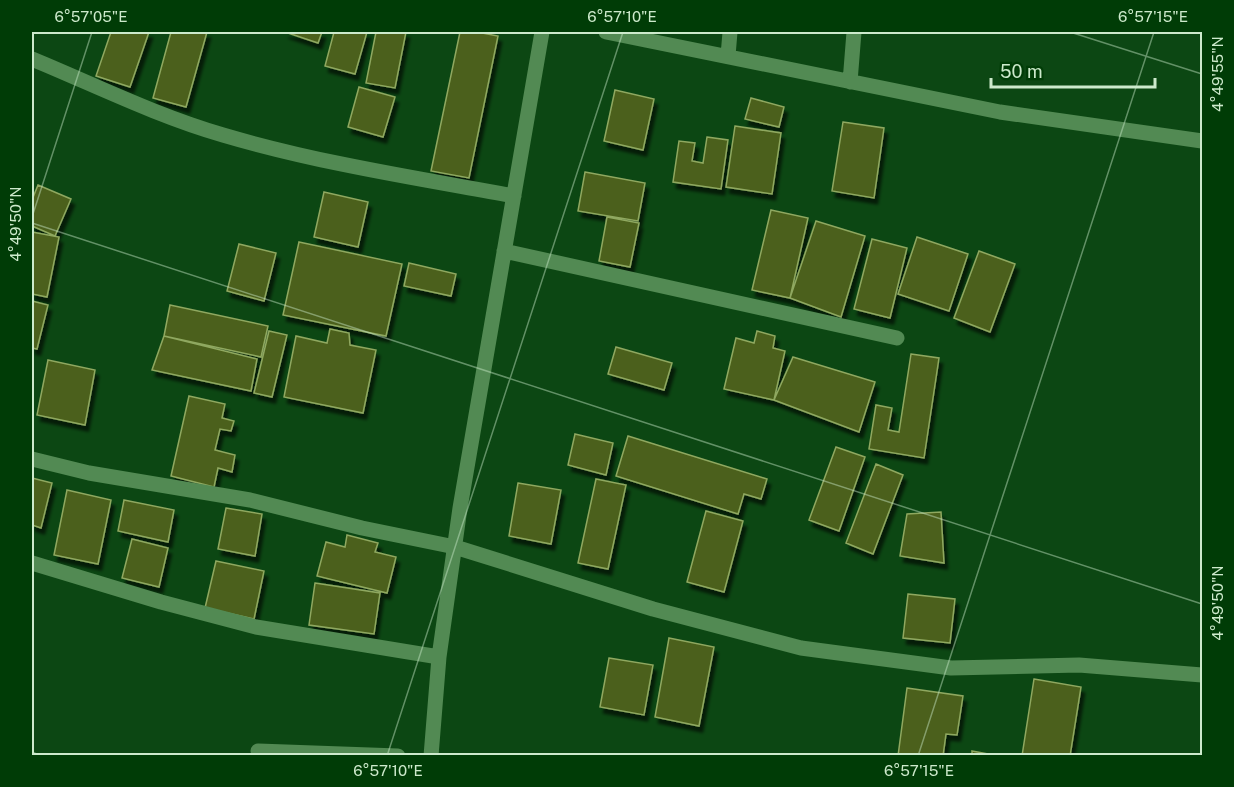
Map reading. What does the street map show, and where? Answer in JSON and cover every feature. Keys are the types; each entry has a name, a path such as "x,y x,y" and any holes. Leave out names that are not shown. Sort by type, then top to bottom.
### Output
{"street":[{"path":"431,756 439,657 455,547 543,32"},
{"path":"606,32 1000,112 1203,141"},
{"path":"728,57 730,32"},
{"path":"850,82 854,32"},
{"path":"32,59 117,97 222,135 331,163 514,196"},
{"path":"504,251 897,338"},
{"path":"32,459 89,473 250,500 362,528 455,547 653,609 801,648 951,668 1078,665 1203,675"},
{"path":"32,563 161,602 256,627 439,657"},
{"path":"258,751 398,756"}],"building":[{"path":"111,32 149,32 130,87 96,76"},
{"path":"171,32 207,32 186,107 153,98"},
{"path":"285,32 322,32 318,43"},
{"path":"334,32 367,32 355,74 325,66"},
{"path":"376,32 406,32 395,88 366,83"},
{"path":"460,32 498,36 469,178 431,171"},
{"path":"359,87 395,97 383,137 348,127"},
{"path":"615,90 654,99 643,150 604,141"},
{"path":"751,98 784,107 779,127 745,119"},
{"path":"843,122 884,128 874,198 832,191"},
{"path":"735,126 781,133 772,194 726,187"},
{"path":"707,137 728,140 721,189 673,182 679,141 695,143 692,161 703,163"},
{"path":"585,172 645,183 638,221 578,211"},
{"path":"38,185 71,199 55,236 32,226 32,200"},
{"path":"324,192 368,202 358,247 314,237"},
{"path":"771,210 808,218 790,298 752,290"},
{"path":"607,217 639,223 630,267 599,261"},
{"path":"816,221 865,236 841,317 790,298"},
{"path":"32,232 59,237 47,297 32,294"},
{"path":"917,237 968,254 949,311 898,294"},
{"path":"872,239 907,248 890,318 854,309"},
{"path":"299,242 402,264 386,336 283,315"},
{"path":"239,244 276,253 264,301 227,291"},
{"path":"979,251 1015,264 990,332 954,318"},
{"path":"409,263 456,274 451,296 404,286"},
{"path":"32,301 48,305 37,349 32,348"},
{"path":"170,305 268,326 261,357 164,336"},
{"path":"330,329 349,333 350,345 376,350 363,413 284,397 296,336 327,343"},
{"path":"269,331 287,335 272,397 254,393"},
{"path":"757,331 775,336 773,348 785,351 774,400 724,389 736,338 754,343"},
{"path":"164,336 257,359 251,391 152,370"},
{"path":"616,347 672,363 664,390 608,374"},
{"path":"911,354 939,358 924,458 869,449 876,405 892,408 888,430 899,432"},
{"path":"793,357 875,382 859,432 774,400"},
{"path":"48,360 95,370 85,425 37,415"},
{"path":"189,396 225,404 222,418 234,421 231,431 220,429 215,450 235,455 232,472 218,468 214,487 171,476"},
{"path":"575,434 613,443 606,475 568,465"},
{"path":"628,436 767,479 761,499 744,494 738,514 616,476"},
{"path":"836,447 865,457 839,531 809,520"},
{"path":"876,464 903,475 873,554 846,543"},
{"path":"32,478 52,483 41,528 32,525"},
{"path":"596,479 626,485 608,569 578,563"},
{"path":"518,483 561,490 551,544 509,536"},
{"path":"67,490 111,500 98,564 54,555"},
{"path":"124,500 174,510 168,542 118,531"},
{"path":"226,508 262,514 255,556 218,549"},
{"path":"706,511 743,521 724,592 687,582"},
{"path":"941,512 944,563 900,556 907,514"},
{"path":"347,535 378,543 375,552 396,557 387,593 317,576 326,542 345,547"},
{"path":"132,539 168,548 159,587 122,578"},
{"path":"216,561 264,571 254,619 205,608"},
{"path":"315,583 380,593 374,634 309,625"},
{"path":"908,594 955,599 950,643 903,638"},
{"path":"669,638 714,647 699,726 655,717"},
{"path":"609,658 653,665 644,715 600,707"},
{"path":"1034,679 1081,687 1070,756 1022,756"},
{"path":"907,688 963,696 957,735 946,734 943,756 898,756"},
{"path":"972,751 999,756 972,756"}]}
